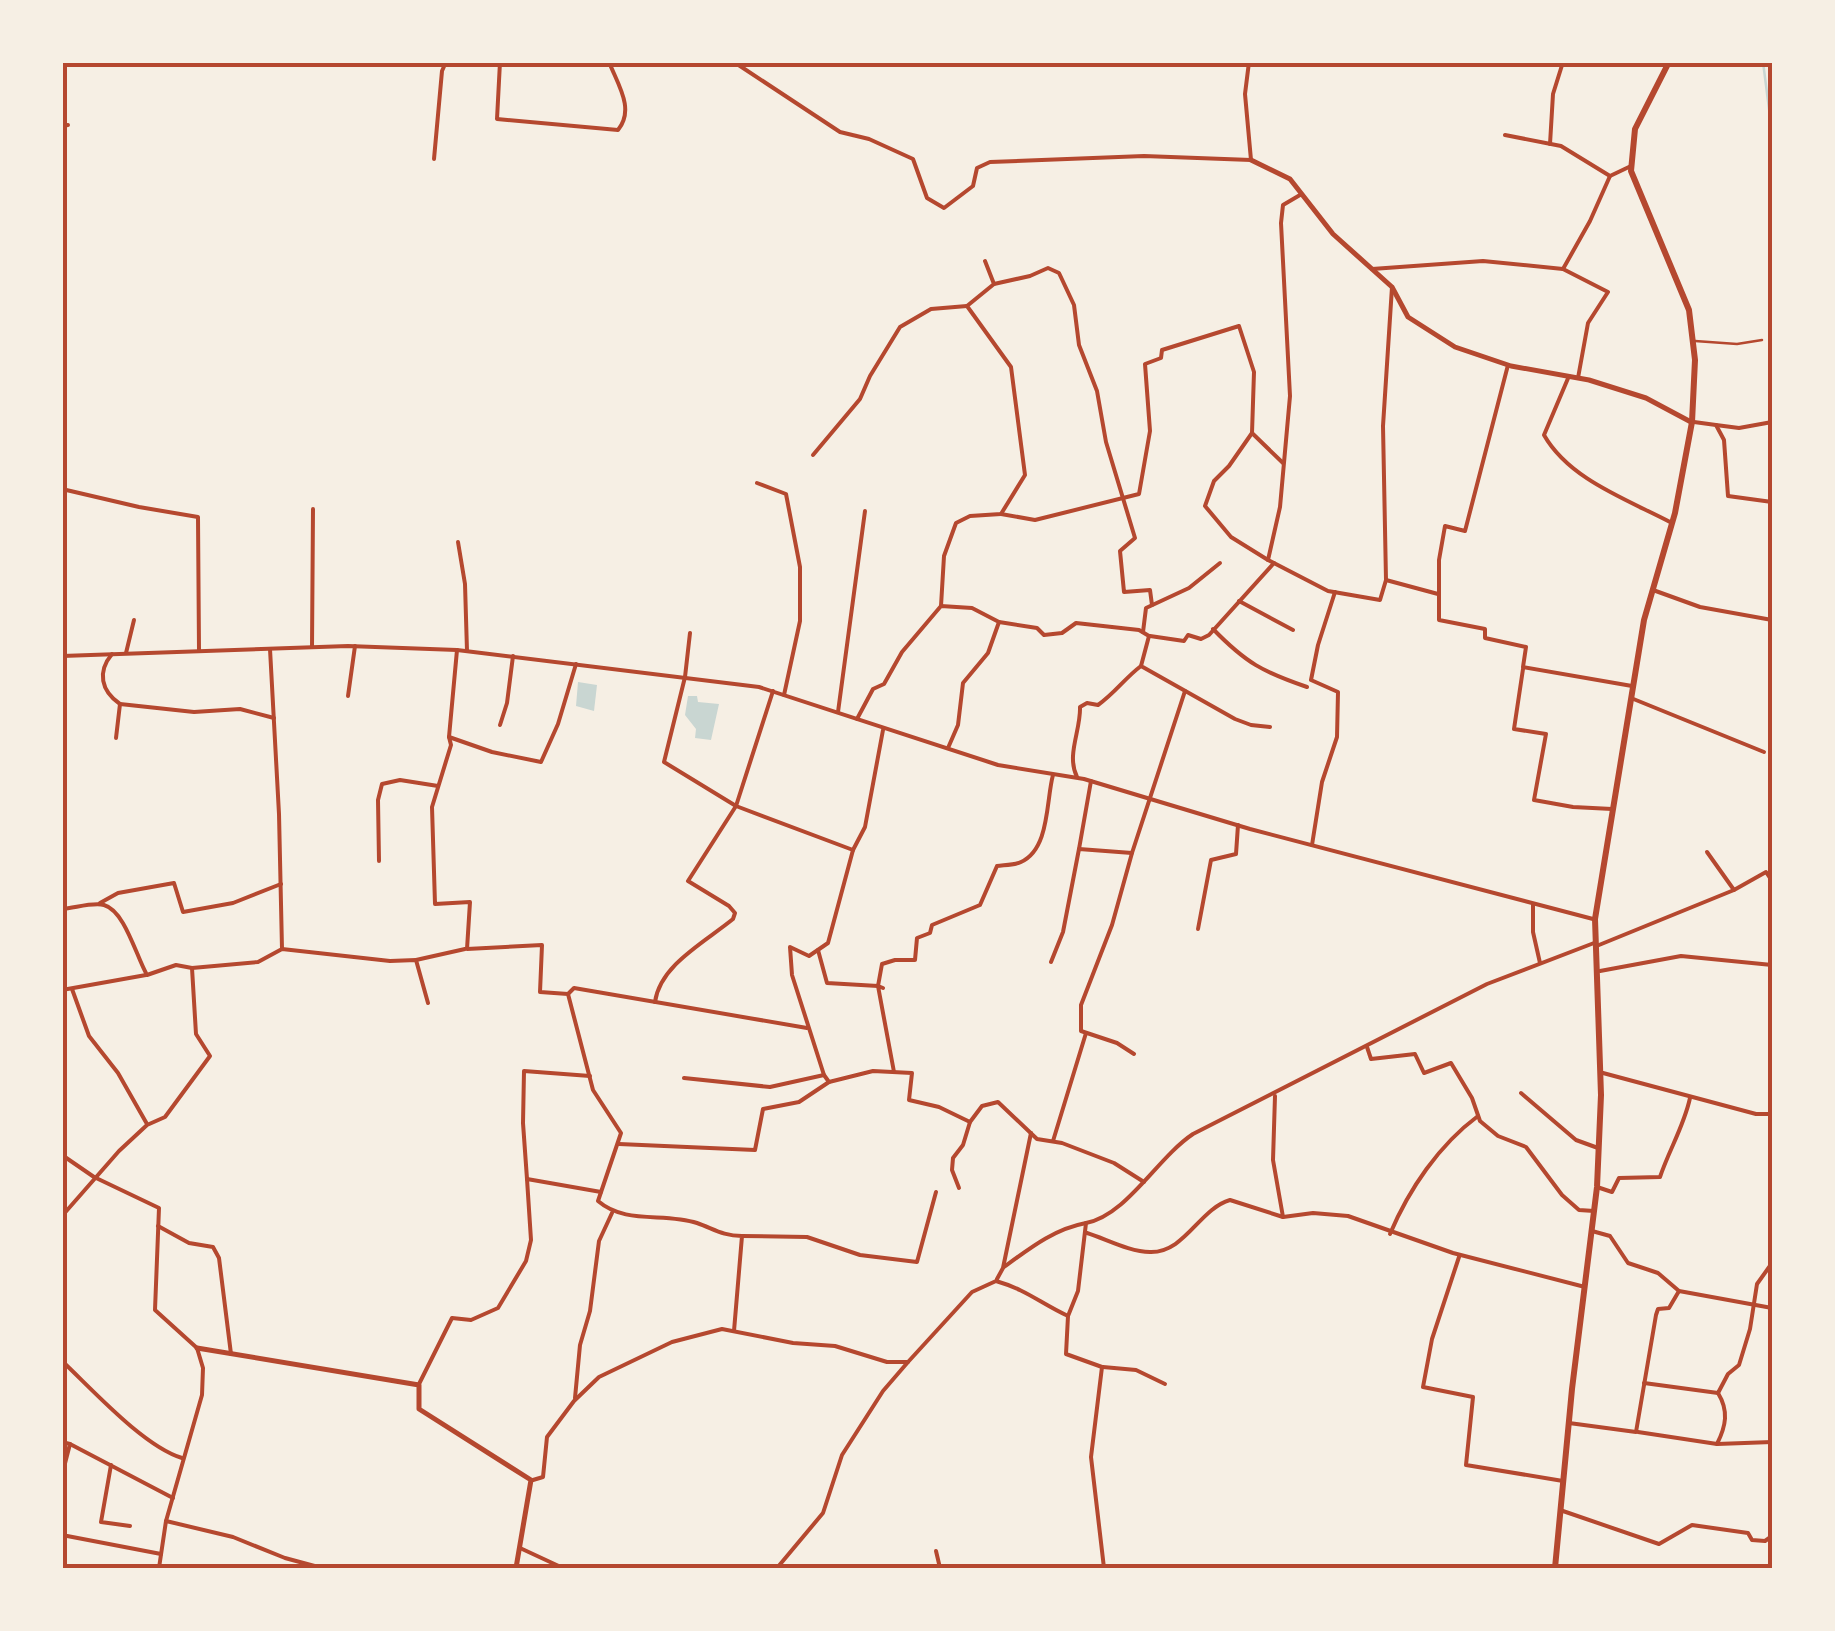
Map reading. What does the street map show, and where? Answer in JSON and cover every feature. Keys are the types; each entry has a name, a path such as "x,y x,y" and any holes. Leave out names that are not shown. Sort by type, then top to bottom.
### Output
{"main road":[{"path":"1554,1568 1597,1187 1600,1072 1595,919 1644,620 1672,524 1692,422 1690,310 1631,166 1635,129 1669,62"}],"street":[{"path":"434,160 446,62"},
{"path":"500,62 497,120 618,130 627,119 627,108 609,62"},
{"path":"734,62 840,132 869,139 913,159 927,198 944,208 973,186 977,168 990,162 1144,156 1251,160 1290,179 1332,234 1392,286 1408,317 1454,347 1508,365 1578,378 1646,398 1692,422 1739,428 1772,422"},
{"path":"1249,62 1245,94 1251,160"},
{"path":"1550,144 1553,94 1563,62"},
{"path":"1505,136 1571,150 1610,176"},
{"path":"1563,269 1610,176 1631,166"},
{"path":"941,606 972,608 999,622 1036,628 1044,635 1062,632 1076,623 1184,640 1188,635 1201,639 1239,601 1271,562 1290,396 1281,223 1283,205 1300,195"},
{"path":"985,261 994,284"},
{"path":"1372,270 1483,261 1563,269 1608,292 1588,322 1578,378"},
{"path":"812,455 860,399 900,327 931,309 967,306 994,284 1048,268 1059,273 1074,304 1079,345 1098,391 1106,442 1135,538 1120,551 1124,592 1150,590 1152,605"},
{"path":"857,719 873,689 884,684 902,652 941,606 944,556 956,523 970,516 1001,514 1035,520 1139,494 1150,431 1145,364 1161,358 1162,350 1239,326 1254,372 1252,433 1230,466 1214,481 1205,506 1231,538 1271,562 1336,592 1380,600 1386,580 1384,426 1392,286"},
{"path":"967,306 1011,367 1024,475 1001,514"},
{"path":"1693,342 1737,344 1762,340"},
{"path":"1508,365 1465,531 1445,526 1439,560 1440,620 1485,629 1485,638 1526,647 1514,729 1546,734 1534,800 1573,808 1612,809"},
{"path":"1569,376 1544,435 1554,452 1574,470 1672,524"},
{"path":"1716,425 1724,440 1728,496 1772,502"},
{"path":"1252,433 1285,465"},
{"path":"757,483 786,494 800,567 800,621 784,695"},
{"path":"62,488 198,517 198,650"},
{"path":"312,647 313,508"},
{"path":"838,712 865,510"},
{"path":"458,542 465,584 467,652"},
{"path":"1143,632 1146,608 1190,588 1220,562"},
{"path":"1386,580 1438,594"},
{"path":"1653,590 1700,607 1772,620"},
{"path":"1312,845 1322,782 1337,737 1338,692 1311,680 1336,592"},
{"path":"1239,601 1294,630"},
{"path":"126,654 134,620"},
{"path":"948,748 958,725 963,683 988,653 999,622"},
{"path":"1213,629 1234,651 1264,672 1307,687"},
{"path":"690,632 685,677 664,762 736,806 853,850"},
{"path":"1078,778 1073,769 1073,754 1080,706 1086,702 1098,704 1114,694 1140,666 1149,636"},
{"path":"348,696 356,646"},
{"path":"62,656 356,646 457,650 773,691 998,765 1091,781 1238,825 1595,919"},
{"path":"270,648 282,949"},
{"path":"457,650 449,737 452,745 432,807 433,896 435,904 470,902 468,949"},
{"path":"112,654 104,664 102,680 109,696 120,704 194,712 240,708 274,718"},
{"path":"500,725 512,656"},
{"path":"449,737 541,762 558,724 576,664"},
{"path":"1140,666 1235,718 1270,727"},
{"path":"1523,667 1633,686"},
{"path":"1134,1054 1117,1043 1080,1032 1081,1005 1112,926 1185,690"},
{"path":"655,1002 657,987 669,970 735,914 729,906 688,881 736,806 773,691"},
{"path":"1631,698 1764,752"},
{"path":"116,738 120,704"},
{"path":"829,1082 807,1028 792,975 790,947 810,956 828,943 853,850 865,827 882,727"},
{"path":"894,1072 881,987 882,964 915,960 917,938 930,933 932,925 980,904 997,866 1021,862 1032,853 1045,827 1053,774"},
{"path":"379,861 378,800 382,784 400,780 438,786"},
{"path":"1050,962 1064,932 1091,781"},
{"path":"1198,929 1211,860 1236,854 1238,825"},
{"path":"1079,849 1132,853"},
{"path":"1707,852 1734,890"},
{"path":"1003,1268 1065,1227 1102,1220 1144,1182 1170,1150 1192,1134 1487,984 1734,890 1766,872 1772,881"},
{"path":"97,904 118,893 174,883 182,912 233,902 281,884"},
{"path":"1533,903 1533,932 1540,964"},
{"path":"62,910 97,904 120,914 147,974"},
{"path":"62,990 176,965 192,968 258,962 282,949 390,961 468,949 542,945 540,992 568,994 574,988 807,1028"},
{"path":"818,950 827,982 881,987"},
{"path":"1595,972 1681,956 1772,966"},
{"path":"416,960 428,1003"},
{"path":"62,1216 148,1125 165,1117 210,1056 196,1034 192,968"},
{"path":"72,989 89,1036 118,1072 148,1125"},
{"path":"568,994 594,1090 620,1134 598,1201 612,1213 695,1222 722,1236 806,1238 860,1255 917,1262 936,1192"},
{"path":"1053,1141 1086,1033"},
{"path":"1367,1046 1371,1060 1415,1054 1424,1073 1451,1063 1478,1116 1498,1136 1526,1147 1562,1195 1579,1210 1594,1211"},
{"path":"590,1076 524,1070 523,1123 532,1240 526,1261 498,1308 471,1320 452,1318 418,1384 419,1409 531,1480 543,1477 547,1437 574,1401 599,1377 672,1342 722,1330 734,1331 792,1343 835,1346 888,1362 908,1362"},
{"path":"617,1144 755,1150 763,1109 799,1102 829,1082 874,1071 912,1074 909,1100 939,1107 970,1122"},
{"path":"1600,1072 1690,1098 1756,1114 1772,1114"},
{"path":"684,1078 770,1087 824,1076"},
{"path":"1274,1094 1273,1160 1283,1217"},
{"path":"1521,1094 1576,1140 1599,1148"},
{"path":"1597,1187 1612,1192 1619,1178 1660,1178 1669,1151 1686,1121 1690,1098"},
{"path":"959,1188 952,1170 953,1158 964,1145 970,1122 982,1106 998,1102 1037,1139 1114,1163 1144,1182"},
{"path":"1390,1234 1405,1198 1439,1154 1478,1116"},
{"path":"778,1568 823,1513 842,1455 883,1390 972,1292 996,1280 1003,1268 1031,1133"},
{"path":"62,1155 94,1178 159,1208 154,1310 197,1348 418,1384"},
{"path":"527,1179 601,1192"},
{"path":"1085,1233 1150,1252 1174,1246 1206,1213 1230,1200 1283,1217 1313,1213 1348,1216 1390,1234 1460,1255 1585,1287"},
{"path":"574,1401 599,1241 612,1213"},
{"path":"1086,1222 1078,1291 1068,1316 1066,1354 1102,1367 1136,1370 1166,1384"},
{"path":"158,1226 189,1244 214,1247 219,1258 231,1354"},
{"path":"1592,1231 1610,1236 1628,1263 1658,1274 1679,1291 1772,1308"},
{"path":"734,1331 742,1236"},
{"path":"1460,1255 1432,1339 1423,1387 1473,1396 1466,1465 1563,1481"},
{"path":"1718,1393 1728,1374 1740,1365 1757,1284 1772,1263"},
{"path":"996,1280 1024,1289 1068,1316"},
{"path":"1636,1432 1658,1309 1668,1308 1679,1291"},
{"path":"159,1568 166,1521 202,1394 197,1348"},
{"path":"62,1360 124,1419 170,1454 184,1458"},
{"path":"1102,1367 1091,1457 1104,1568"},
{"path":"1643,1382 1718,1393"},
{"path":"1717,1444 1724,1430 1726,1406 1718,1393"},
{"path":"1569,1423 1717,1444 1772,1442"},
{"path":"62,1442 172,1498"},
{"path":"62,1475 70,1444"},
{"path":"110,1464 101,1522 130,1526"},
{"path":"516,1568 531,1480"},
{"path":"1560,1510 1659,1544 1692,1525 1748,1533 1752,1540 1764,1541 1772,1536"},
{"path":"166,1521 233,1536 285,1558 322,1568"},
{"path":"62,1535 161,1554"},
{"path":"520,1548 564,1568"},
{"path":"936,1551 940,1568"},
{"path":"62,1565 75,1568"}],"shaded area":[{"path":"578,682 597,685 594,711 576,706"},
{"path":"688,696 697,696 698,702 719,704 711,740 695,738 696,729 685,715"}],"waterway":[{"path":"1763,62 1772,132"}]}
